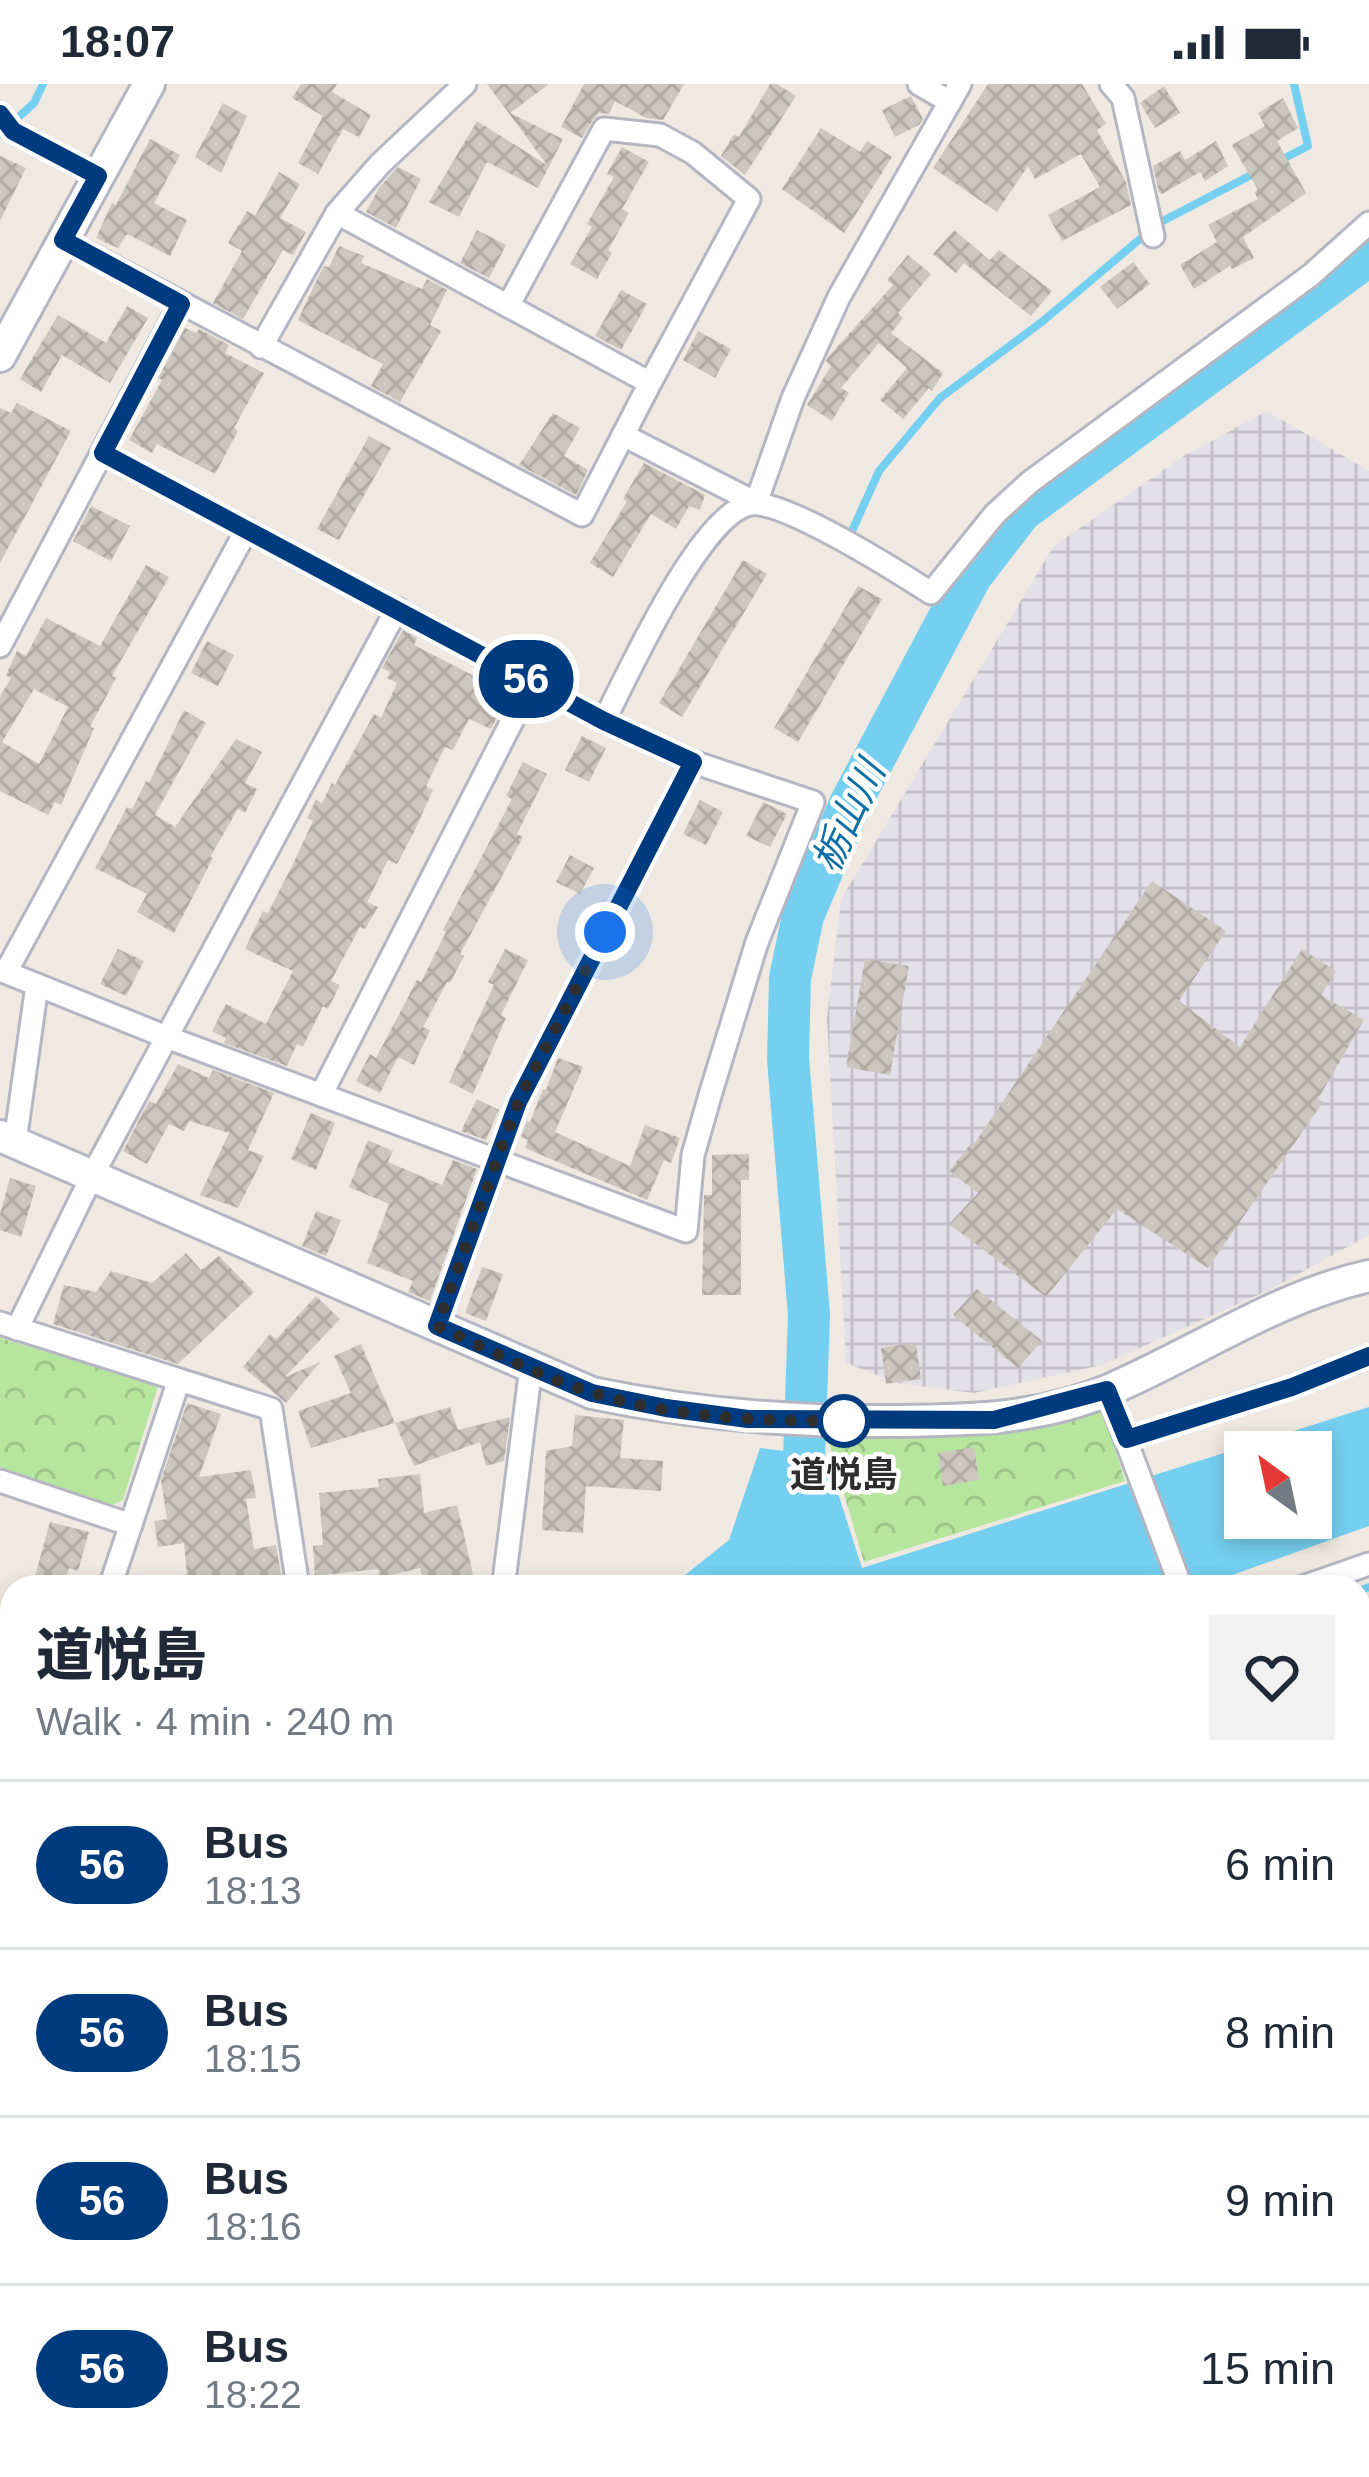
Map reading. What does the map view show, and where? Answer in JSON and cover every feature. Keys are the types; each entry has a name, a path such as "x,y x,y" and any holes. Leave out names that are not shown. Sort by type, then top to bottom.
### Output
{"street":[{"path":"0,356 149,84"},
{"path":"261,347 337,213 380,164 465,84"},
{"path":"756,503 793,398 839,297 955,93 919,84"},
{"path":"1112,84 1123,98 1153,236"},
{"path":"0,114 13,131 98,176"},
{"path":"63,240 582,515 748,199 693,153 660,135 604,129 508,306"},
{"path":"337,213 650,383"},
{"path":"623,435 756,503 854,543 931,593 995,514 1030,482 1311,275 1369,223"},
{"path":"0,646 181,304"},
{"path":"103,453 247,529 397,609 604,721 693,762 813,802 757,942 711,1092 693,1155 686,1231 3,971 247,529"},
{"path":"604,721 675,584 730,511 756,503"},
{"path":"296,1575 271,1409 9,1326 169,1038 397,609"},
{"path":"321,1095 532,682"},
{"path":"437,1326 518,1102 693,762"},
{"path":"37,985 8,1139 592,1393 748,1419 994,1420 1107,1390 1258,1315 1369,1276"},
{"path":"1130,1447 1369,1356"},
{"path":"505,1575 531,1367"},
{"path":"114,1575 179,1380"},
{"path":"1107,1390 1176,1575"},
{"path":"0,1481 131,1525"},
{"path":"1338,1575 1369,1564"}],"shaded area":[{"path":"1267,411 1369,471 1369,1235 1273,1288 1102,1365 974,1393 897,1383 846,1363 827,1018 841,899 1054,546 1182,457"}],"green space":[{"path":"0,1338 158,1386 123,1500 112,1505 0,1467"},
{"path":"1102,1407 1125,1481 864,1562 828,1440 978,1435"}],"water":[{"path":"1369,1407 1369,1526 1232,1575 685,1575 729,1540 760,1448 826,1456 862,1568 1224,1453 1224,1539 1332,1539 1332,1431 1293,1431"}],"building":[{"path":"301,84 337,84 332,92 371,115 359,137 343,129 318,174 298,163 323,116 292,98"},
{"path":"487,84 549,84 510,113 563,139 538,188 487,162 459,217 429,202 477,121 547,165"},
{"path":"584,84 684,84 663,120 646,118 615,101 609,114 599,113 582,138 561,127"},
{"path":"770,84 796,96 745,175 721,156 734,134 739,137"},
{"path":"988,84 1082,84 1106,124 1097,130 1126,182 1131,205 1062,241 1048,215 1100,187 1081,154 1035,179 1028,166 997,212 933,168"},
{"path":"1164,86 1180,113 1155,128 1140,103"},
{"path":"911,96 923,119 895,137 882,110"},
{"path":"1283,98 1298,128 1277,141 1306,193 1243,237 1254,258 1230,266 1194,289 1180,265 1217,242 1208,225 1258,199 1254,192 1258,190 1232,145 1265,126 1258,113"},
{"path":"223,103 247,116 221,173 195,157"},
{"path":"821,128 860,152 867,141 892,157 844,233 782,189"},
{"path":"150,139 180,155 154,203 187,220 170,256 127,234 118,248 96,238"},
{"path":"1216,141 1228,166 1205,181 1200,172 1159,192 1153,166 1180,151 1185,160"},
{"path":"622,147 649,162 622,209 629,213 597,279 570,264 592,227 587,224 614,177 607,174"},
{"path":"0,156 26,168 0,221"},
{"path":"398,167 421,179 396,228 366,212"},
{"path":"279,172 300,184 280,218 306,232 293,255 283,250 243,319 213,303 242,251 228,243 247,211 255,216"},
{"path":"477,230 506,245 489,278 460,263"},
{"path":"954,230 990,260 999,250 1052,291 1031,316 964,263 956,273 933,254"},
{"path":"339,246 364,256 361,263 422,289 427,279 447,290 430,325 441,331 400,402 371,386 383,364 298,320"},
{"path":"908,255 931,274 898,313 903,318 891,333 943,373 903,419 880,400 907,368 879,343 841,388 849,393 832,421 807,405 831,366 826,361 893,285 887,280"},
{"path":"1133,262 1150,284 1117,309 1100,287"},
{"path":"621,290 647,304 621,350 595,336"},
{"path":"127,306 148,318 110,383 62,355 41,392 20,379 58,315 106,343"},
{"path":"185,328 196,333 199,329 229,345 225,353 264,373 215,474 157,444 152,453 129,440"},
{"path":"698,331 731,349 715,378 683,360"},
{"path":"17,403 71,431 0,563 0,408 11,413"},
{"path":"553,413 580,428 564,456 588,470 576,495 519,465"},
{"path":"369,436 391,448 339,540 317,529"},
{"path":"644,463 705,495 700,510 689,506 676,529 651,514 613,577 590,563"},
{"path":"91,506 130,526 111,561 73,541"},
{"path":"743,560 767,574 682,717 659,703"},
{"path":"146,565 169,577 112,676 116,678 90,727 94,728 61,805 55,802 48,815 0,791 0,696 11,678 6,675 17,651 26,656 46,618 100,646","holes":["34,689 68,707 39,764 2,742"]},
{"path":"858,586 882,599 798,742 774,728"},
{"path":"403,630 417,638 414,645 509,694 491,729 469,719 453,750 445,747 426,786 433,790 414,832 397,864 388,860 367,902 378,907 365,929 360,927 331,981 340,985 328,1009 323,1006 303,1047 297,1044 287,1066 224,1043 226,1038 212,1031 226,1004 266,1024 293,971 245,949 293,864 313,821 307,818 316,800 322,803 332,783 335,785 374,714 381,718 397,683 382,668"},
{"path":"207,641 234,655 218,686 191,673"},
{"path":"184,710 206,723 155,815 175,827 236,739 262,752 245,783 257,789 245,813 238,809 210,857 174,933 137,912 147,894 95,868 127,807 132,809 146,781 149,783"},
{"path":"582,736 606,748 589,782 565,770"},
{"path":"523,762 547,774 517,834 523,837 423,1027 430,1030 414,1065 398,1057 380,1093 356,1081 370,1054 376,1058 417,980 421,982 512,799 506,796"},
{"path":"700,800 723,812 706,845 683,834"},
{"path":"763,802 787,814 770,847 746,836"},
{"path":"570,855 594,868 580,894 556,882"},
{"path":"1152,881 1226,931 1179,1001 1240,1047 1302,949 1336,971 1321,995 1364,1020 1318,1099 1323,1102 1208,1268 1117,1209 1046,1297 949,1224 978,1193 949,1171 974,1144"},
{"path":"118,949 144,961 126,996 100,984"},
{"path":"505,949 528,960 501,1015 506,1018 473,1094 449,1082 494,985 488,982"},
{"path":"865,959 909,966 890,1075 846,1067"},
{"path":"558,1058 583,1067 555,1132 630,1166 645,1125 680,1138 671,1163 664,1160 647,1200 525,1148 528,1140 521,1137"},
{"path":"178,1064 209,1078 213,1070 274,1093 248,1150 264,1156 238,1208 200,1195 229,1133 189,1121 184,1131 169,1124 147,1164 123,1151 149,1101 156,1104"},
{"path":"477,1099 499,1110 486,1140 461,1131"},
{"path":"311,1113 335,1123 316,1170 291,1159"},
{"path":"368,1140 393,1151 388,1162 442,1185 453,1160 477,1169 430,1301 408,1292 413,1281 367,1263 389,1204 349,1187"},
{"path":"749,1154 749,1180 741,1180 741,1295 702,1295 704,1195 712,1195 712,1155"},
{"path":"10,1178 36,1186 21,1237 0,1230"},
{"path":"316,1211 341,1220 326,1256 302,1246"},
{"path":"186,1253 201,1270 219,1256 254,1292 178,1364 53,1324 64,1285 96,1292 111,1271 152,1283"},
{"path":"482,1267 503,1274 486,1321 465,1313"},
{"path":"977,1289 1042,1341 1018,1368 953,1315"},
{"path":"316,1296 340,1319 285,1377 320,1362 286,1403 243,1367 270,1334 276,1339"},
{"path":"916,1343 921,1379 886,1384 881,1348"},
{"path":"361,1344 395,1423 311,1448 298,1411 351,1393 334,1356"},
{"path":"187,1403 221,1414 199,1477 251,1470 256,1498 246,1499 254,1549 276,1545 281,1575 187,1575 184,1543 158,1547 154,1521 167,1519 161,1480"},
{"path":"450,1407 458,1430 510,1417 504,1461 486,1466 480,1442 414,1466 395,1423"},
{"path":"575,1415 624,1420 620,1458 663,1461 661,1491 586,1486 583,1533 542,1530 546,1451 572,1446"},
{"path":"974,1447 979,1480 943,1486 938,1453"},
{"path":"420,1474 424,1513 457,1505 473,1575 421,1575 420,1568 392,1575 379,1575 378,1569 315,1575 313,1546 323,1545 319,1493 379,1487 378,1479"},
{"path":"50,1522 89,1532 78,1571 69,1568 67,1575 35,1575"}],"waterway":[{"path":"0,134 34,103 43,84"},
{"path":"1279,161 1308,146 1294,84"},
{"path":"852,531 879,471 940,398 1043,321 1159,223 1255,173"},
{"name":"栃山川","path":"810,1575 802,1516 809,1315 788,1059 790,978 803,916 850,804 971,576 1021,511 1369,255"}],"bus line":[{"name":"56","path":"0,114 13,131 39,148 98,176 63,240 181,304 103,453 604,721 693,762 518,1102 437,1326 592,1393 748,1419 994,1420 1107,1390 1127,1439 1292,1387 1369,1356"}],"place":[{"name":"道悦島","path":"844,1421"}],"route":[{"path":"605,932 518,1102 437,1326 592,1393 748,1419 844,1421"}]}
